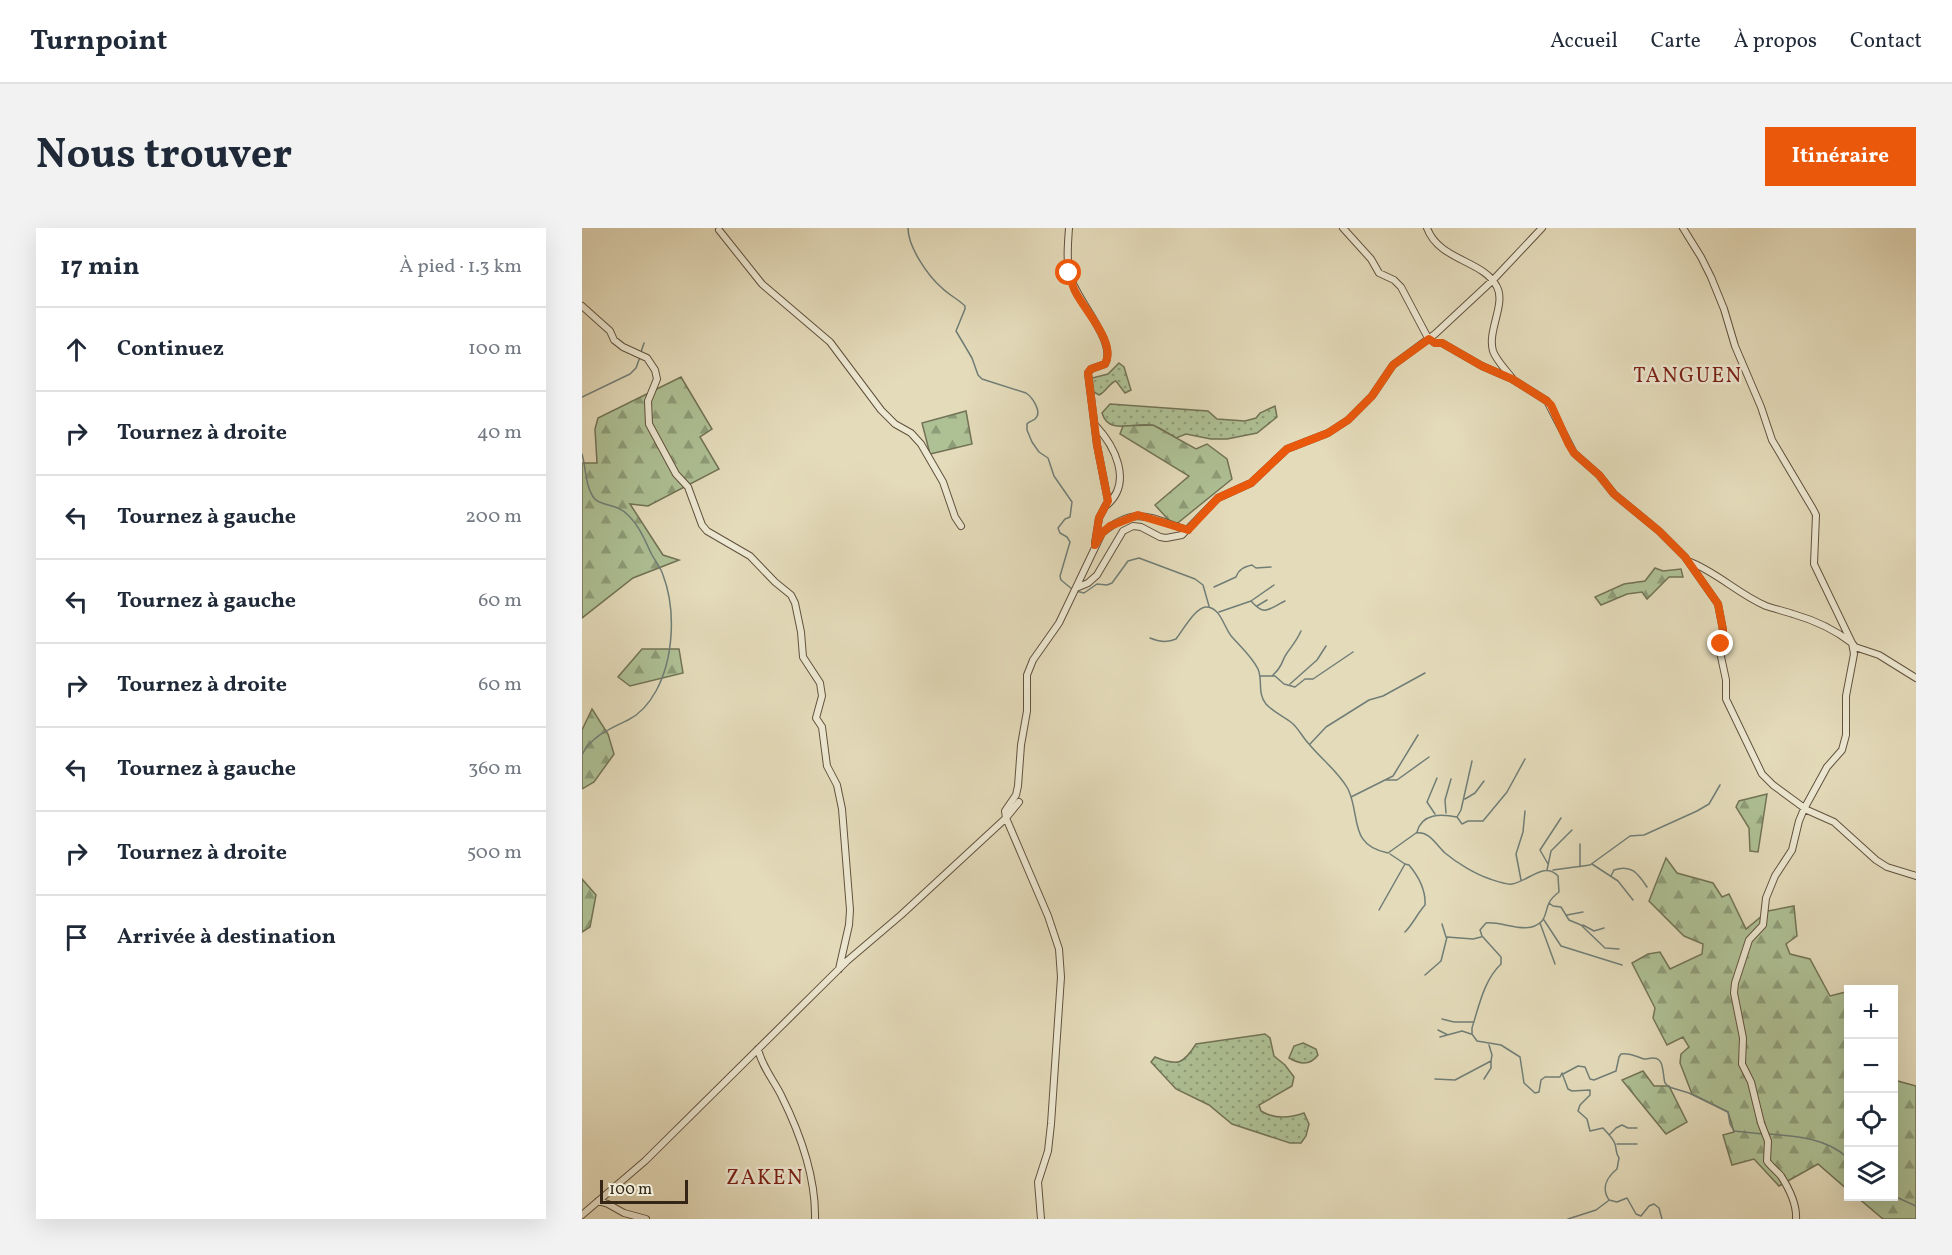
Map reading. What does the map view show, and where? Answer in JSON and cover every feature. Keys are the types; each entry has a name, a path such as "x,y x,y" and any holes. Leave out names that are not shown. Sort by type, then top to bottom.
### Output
{"street":[{"path":"1069,228 1071,281 1074,290 1105,340 1108,351 1105,364 1091,369 1088,373 1097,445 1108,501 1099,518 1095,545"},
{"path":"1344,228 1371,259 1379,273 1394,280 1401,287 1429,339 1435,343 1442,343 1482,366 1512,379 1547,401 1574,453 1599,475 1614,494 1679,549 1718,604 1723,630 1720,652 1726,680 1726,699 1762,774 1804,809 1834,822 1876,860 1887,867 1916,876"},
{"path":"1427,228 1445,251 1493,280 1500,296 1492,347 1512,379"},
{"path":"1076,588 1088,583 1097,575 1107,561 1119,535 1128,528 1141,527 1166,538 1176,538 1188,530 1218,498 1251,483 1287,449 1328,433 1348,420 1372,396 1393,365 1429,339 1493,280 1542,228"},
{"path":"1683,228 1711,278 1772,440 1814,509 1816,515 1814,564 1852,643 1854,654 1846,696 1842,750 1827,767 1804,809 1792,850 1775,876 1766,898 1762,925 1749,940 1735,983 1734,993 1743,1038 1742,1064 1750,1082 1768,1141 1767,1161 1781,1176 1797,1213 1796,1219"},
{"path":"719,230 762,284 830,342 882,410 895,424 911,433 921,444 943,482 954,517 961,526"},
{"path":"582,306 610,331 614,340 647,358 655,370 657,379 648,401 650,424 676,474 688,487 702,525 707,531 750,556 791,595 795,603 803,657 820,683 822,696 816,718 822,727 827,765 837,785 842,809 850,910 839,969"},
{"path":"1095,424 1106,435 1118,460 1120,487 1113,501 1106,506"},
{"path":"1041,1219 1038,1182 1048,1151 1051,1124 1059,1007 1059,949 1005,811 1016,795 1018,786 1021,745 1027,717 1027,675 1033,660 1059,623 1102,533 1110,526 1138,515 1188,530"},
{"path":"1688,561 1705,568 1766,606 1821,625 1855,647 1880,655 1916,678"},
{"path":"582,1215 645,1161 839,969 1006,818 1019,802"},
{"path":"758,1049 764,1067 781,1095 806,1156 813,1186 815,1219"},
{"path":"598,1201 624,1213 646,1219"}],"green space":[{"path":"1119,363 1124,367 1131,390 1125,393 1116,381 1099,395 1092,391 1092,378 1108,374"},
{"path":"681,377 712,429 700,437 719,469 648,506 630,504 663,555 679,560 633,578 582,618 582,463 597,463 595,429 598,418"},
{"path":"1110,404 1208,411 1217,419 1245,421 1256,418 1260,413 1275,406 1277,417 1257,433 1227,439 1211,439 1186,434 1176,438 1154,426 1111,424 1102,413"},
{"path":"966,411 972,444 930,454 922,423"},
{"path":"1153,425 1196,449 1207,444 1227,459 1232,479 1174,526 1155,505 1189,476 1120,434 1123,426"},
{"path":"1655,568 1663,571 1681,569 1683,577 1669,577 1647,599 1642,592 1627,594 1601,605 1595,597 1624,584 1645,581"},
{"path":"642,649 679,649 683,673 630,686 618,677"},
{"path":"592,709 608,734 614,754 594,782 582,789 582,730"},
{"path":"1767,794 1758,852 1750,851 1749,828 1736,807 1739,801"},
{"path":"1666,858 1677,873 1713,883 1722,897 1729,894 1746,929 1768,911 1794,906 1797,936 1786,944 1790,954 1810,959 1830,996 1844,992 1844,1187 1818,1164 1779,1186 1754,1159 1732,1165 1723,1135 1734,1132 1728,1112 1692,1094 1680,1063 1681,1054 1689,1047 1683,1037 1667,1045 1653,1018 1655,1008 1632,963 1648,954 1660,952 1670,969 1702,954 1703,944 1684,936 1649,901"},
{"path":"582,879 596,895 590,927 582,932"},
{"path":"1265,1034 1270,1038 1274,1056 1294,1077 1292,1086 1259,1105 1261,1111 1277,1116 1288,1117 1304,1113 1309,1124 1306,1136 1301,1143 1290,1143 1232,1124 1209,1105 1176,1089 1151,1062 1155,1057 1169,1062 1179,1062 1196,1044"},
{"path":"1303,1043 1316,1049 1318,1055 1315,1059 1304,1063 1289,1058 1294,1046"},
{"path":"1643,1071 1654,1086 1669,1086 1687,1122 1666,1134 1622,1080"},
{"path":"1898,1081 1916,1086 1916,1219 1883,1219 1862,1201 1898,1201"}],"waterway":[{"path":"908,228 911,244 925,269 942,288 965,306 956,331 972,358 978,375 982,379 1026,393 1036,405 1037,416 1027,424 1027,430 1039,452 1048,458 1054,476 1072,502 1070,517 1065,519 1058,528 1070,542 1060,576 1061,580 1072,589"},
{"path":"641,352 644,343"},
{"path":"582,397 630,374 636,368 640,357"},
{"path":"582,454 587,482 594,498 625,512 642,534 662,572 670,603 671,618 667,664 654,695 637,714 596,738 582,755"},
{"path":"1076,591 1084,593 1097,584 1112,583 1128,561 1139,558 1195,579 1203,585 1209,606"},
{"path":"1214,587 1236,577 1240,570 1252,565 1256,568 1271,567"},
{"path":"1251,601 1274,585"},
{"path":"1257,606 1267,600"},
{"path":"1219,612 1251,601 1260,609 1267,610 1285,601"},
{"path":"1150,638 1163,641 1176,639 1198,610 1207,607 1216,611 1229,633 1250,656 1258,669 1263,700 1294,725 1344,783 1352,799 1361,836 1375,849 1388,853 1416,833 1421,833 1429,836 1445,853 1461,864 1498,882 1512,884 1547,870 1558,876 1559,892 1548,905 1542,921 1523,928 1486,923 1480,930 1482,936 1501,957 1501,964 1490,978 1483,994 1472,1034 1477,1041 1501,1045 1520,1057 1524,1083 1535,1093 1539,1092 1541,1080 1545,1077 1560,1077 1562,1073 1568,1089 1572,1091 1590,1090 1590,1095 1580,1105 1578,1111 1587,1119 1590,1131 1603,1128 1610,1136 1619,1158 1617,1169 1610,1176 1605,1187 1609,1200 1617,1202 1627,1198 1636,1214 1641,1216 1649,1206 1654,1204 1659,1208 1662,1219"},
{"path":"1273,675 1301,631"},
{"path":"1290,684 1317,660 1326,646"},
{"path":"1261,676 1275,676 1284,684 1295,687 1305,679 1313,679 1353,652"},
{"path":"1310,744 1326,727 1369,700 1383,696 1425,673"},
{"path":"1351,797 1393,776 1418,735"},
{"path":"1386,780 1397,780 1429,757"},
{"path":"1457,817 1462,824 1468,821 1483,821 1507,792 1525,759"},
{"path":"1417,832 1423,821 1433,816 1457,817 1461,810 1472,761"},
{"path":"1435,814 1427,802 1437,778"},
{"path":"1446,813 1445,800 1451,779"},
{"path":"1465,799 1475,793 1484,781"},
{"path":"1553,870 1590,865 1630,836 1644,835 1697,811 1709,804 1720,785"},
{"path":"1521,880 1516,854 1523,832 1525,811"},
{"path":"1548,864 1540,850 1561,818"},
{"path":"1547,870 1551,851 1572,830"},
{"path":"1580,844 1580,867"},
{"path":"1379,910 1405,864 1390,854"},
{"path":"1405,864 1409,865 1419,879 1425,899 1425,905 1405,932"},
{"path":"1592,864 1618,881 1633,900"},
{"path":"1611,876 1614,870 1630,869 1647,887"},
{"path":"1549,903 1561,907 1569,920 1581,925 1605,948 1619,949"},
{"path":"1567,915 1583,912"},
{"path":"1544,920 1561,946 1622,965"},
{"path":"1540,923 1555,964"},
{"path":"1442,924 1446,937"},
{"path":"1583,925 1594,931 1604,928"},
{"path":"1425,975 1441,961 1447,937 1473,939 1481,937"},
{"path":"1442,1019 1454,1022 1473,1022"},
{"path":"1438,1030 1448,1035"},
{"path":"1440,1037 1462,1031 1471,1034"},
{"path":"1435,1079 1455,1080 1491,1061 1489,1045"},
{"path":"1563,1074 1578,1066 1585,1067 1590,1079 1594,1080 1616,1071 1621,1054 1631,1054 1644,1059 1656,1058 1661,1062 1665,1083 1669,1087 1689,1093 1728,1112 1734,1131 1763,1134"},
{"path":"1484,1079 1491,1068 1491,1061"},
{"path":"1609,1135 1622,1125 1637,1128"},
{"path":"1768,1134 1800,1137 1820,1142 1844,1155"},
{"path":"1617,1144 1637,1144"},
{"path":"1898,1198 1916,1206"},
{"path":"1568,1219 1596,1210 1608,1201"}],"district":[{"name":"TANGUEN","path":"1688,375"},
{"name":"ZAKEN","path":"765,1177"}],"route":[{"path":"1069,273 1074,290 1105,340 1108,351 1105,364 1091,369 1088,373 1097,445 1108,501 1096,528 1095,545 1102,533 1110,526 1138,515 1188,530 1218,498 1251,483 1287,449 1328,433 1348,420 1372,396 1393,365 1429,339 1435,343 1442,343 1482,366 1512,379 1551,405 1574,453 1599,475 1614,494 1659,531 1685,557 1718,604 1723,630 1721,644"}]}
